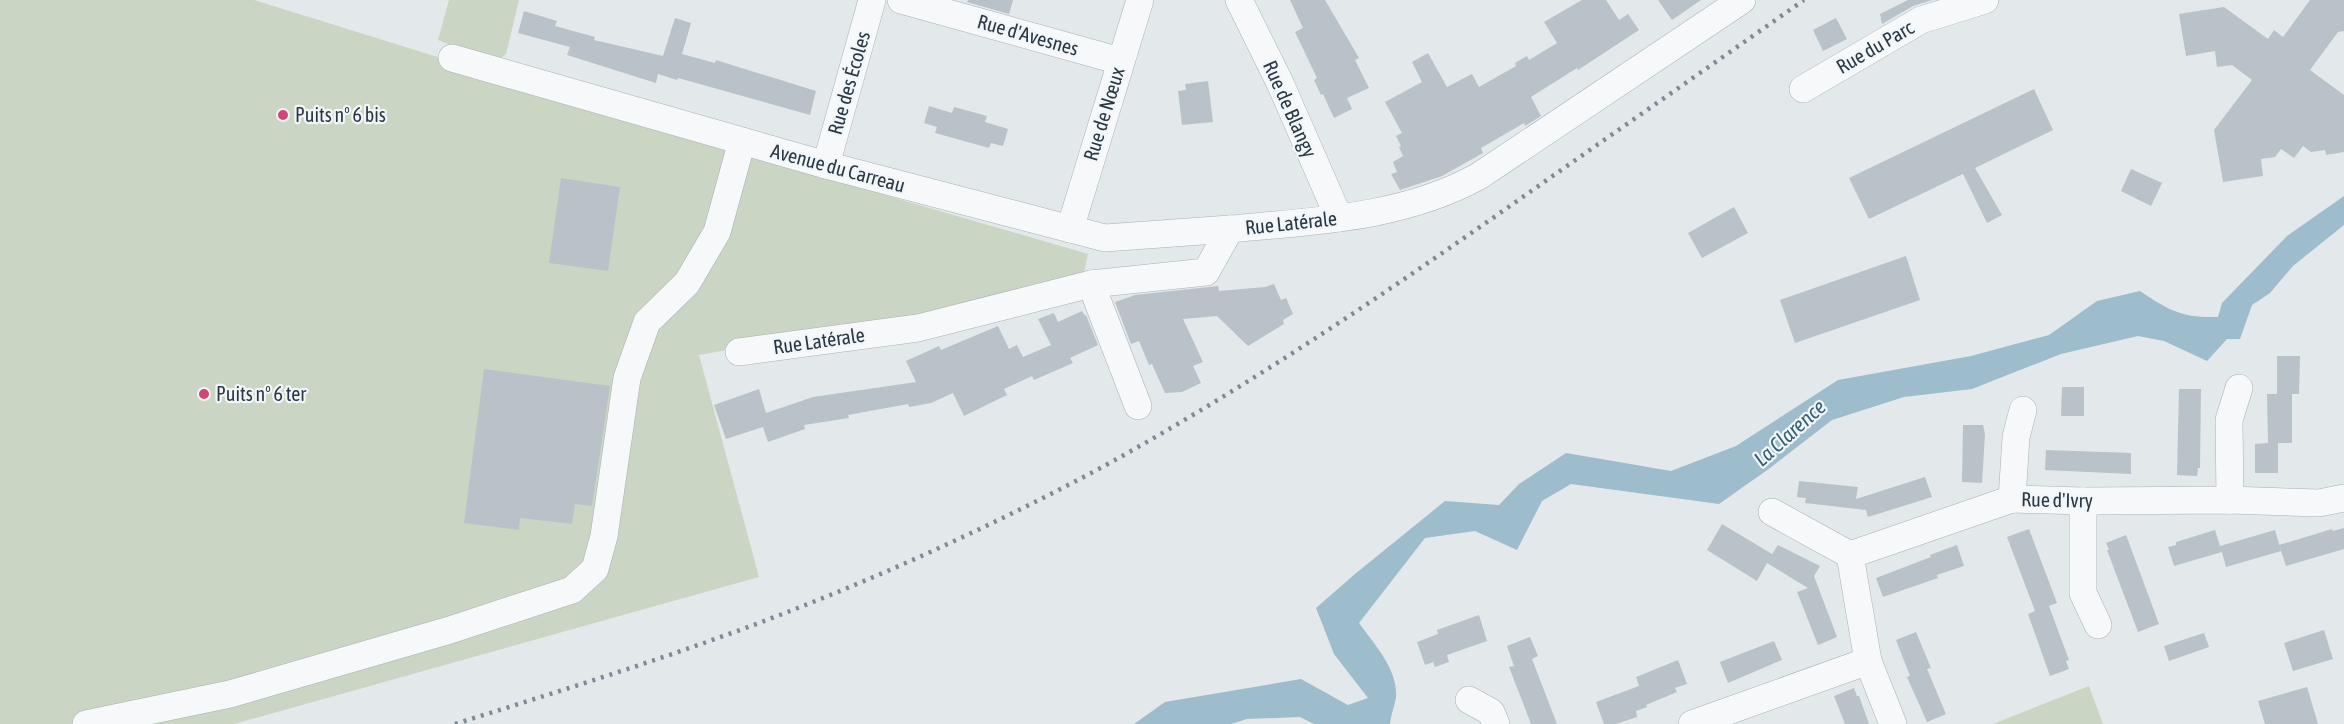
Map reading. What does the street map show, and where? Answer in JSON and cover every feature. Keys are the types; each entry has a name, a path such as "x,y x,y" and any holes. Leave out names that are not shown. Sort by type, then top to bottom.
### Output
{"street":[{"name":"Rue des Écoles","path":"826,165 872,0"},
{"name":"Rue d'Avesnes","path":"901,0 1120,61"},
{"name":"Rue de Nœux","path":"1070,229 1140,0"},
{"name":"Rue de Blangy","path":"1239,0 1280,84 1339,218"},
{"name":"Rue Latérale","path":"739,352 918,328 1090,284 1206,272 1230,229 1339,218 1388,210 1427,200 1456,189 1479,176 1742,0"},
{"name":"Rue du Parc","path":"1803,90 1921,20 1985,0"},
{"name":"Avenue du Carreau","path":"452,58 826,165 1105,238 1230,229"},
{"path":"86,724 230,694 450,630 572,590 596,568 604,537 627,378 647,322 687,283 717,232 742,141"},
{"path":"1090,284 1138,406"},
{"path":"2230,500 2229,420 2239,388"},
{"path":"2012,499 2016,437 2023,410"},
{"name":"Rue d'Ivry","path":"1850,555 2012,499 2230,500 2319,503 2344,498"},
{"path":"2084,501 2083,593 2098,625"},
{"path":"1772,512 1850,555 1868,661 1893,724"},
{"path":"1692,724 1868,661"},
{"path":"1469,700 1491,712 1496,724"}],"green space":[{"path":"0,0 254,0 833,180 1088,254 1081,286 699,355 759,577 234,724 0,724"},
{"path":"449,0 519,0 506,54 495,63 438,40"},
{"path":"2089,686 2103,724 1993,724"}],"water":[{"name":"La Clarence","path":"2344,196 2344,225 2293,266 2270,293 2252,305 2240,339 2227,339 2207,361 2164,341 2138,336 2061,354 1972,389 1904,397 1832,420 1719,504 1571,484 1542,501 1517,550 1475,531 1425,538 1359,623 1384,657 1393,677 1396,697 1390,724 1314,724 1300,717 1247,719 1231,724 1134,724 1165,702 1301,679 1348,705 1368,698 1334,654 1316,608 1445,501 1499,505 1519,484 1566,453 1671,471 1736,446 1838,380 1971,356 2049,335 2097,301 2140,291 2177,312 2218,317 2222,303 2287,236"}],"building":[{"path":"968,0 1013,0 1009,14 967,2"},
{"path":"1290,0 1325,0 1359,58 1355,60 1369,88 1347,98 1352,109 1334,118 1314,80 1317,78 1295,32 1303,28"},
{"path":"1582,0 1606,0 1619,20 1628,14 1639,30 1578,70 1577,68 1531,97 1541,116 1525,126 1524,123 1481,148 1483,153 1442,176 1400,190 1391,174 1397,172 1393,162 1403,156 1396,136 1402,133 1385,102 1422,82 1412,62 1428,53 1447,87 1472,74 1479,87 1516,66 1515,63 1527,56 1529,60 1557,43 1544,22"},
{"path":"1658,0 1701,0 1672,20"},
{"path":"1908,0 1932,0 1913,6 1882,24 1880,14"},
{"path":"2310,0 2344,0 2344,31 2338,32 2310,70 2344,95 2344,152 2326,155 2325,150 2311,152 2303,146 2294,158 2281,149 2275,157 2261,159 2263,176 2223,182 2214,130 2252,80 2232,65 2217,67 2215,51 2186,56 2179,14 2224,7 2268,39 2274,30 2283,37"},
{"path":"524,11 557,21 555,26 595,37 594,40 663,56 675,18 691,23 682,54 715,63 716,60 816,91 810,115 678,78 677,80 658,74 656,83 567,55 570,47 518,33"},
{"path":"1836,18 1847,39 1823,51 1813,30"},
{"path":"1208,81 1213,122 1182,125 1178,91 1186,90 1185,84"},
{"path":"2034,89 2053,130 1975,168 2002,215 1987,223 1963,174 1869,219 1849,178"},
{"path":"929,106 952,113 954,107 987,116 985,122 1008,129 1003,146 991,143 989,148 935,133 937,127 924,123"},
{"path":"2131,169 2162,183 2151,206 2121,191"},
{"path":"561,178 620,187 608,271 549,263"},
{"path":"1734,207 1748,233 1702,258 1688,233"},
{"path":"1906,256 1920,300 1795,343 1780,300"},
{"path":"1274,284 1281,300 1286,298 1293,314 1283,320 1284,324 1248,346 1217,316 1183,319 1203,362 1193,366 1201,383 1182,392 1165,393 1139,341 1131,344 1115,302 1135,295 1218,286 1219,291 1265,287"},
{"path":"1082,311 1086,315 1098,345 1070,358 1073,363 1034,380 1032,376 1004,389 1007,395 964,416 953,393 931,403 909,407 908,404 848,415 849,418 804,425 805,429 768,442 763,427 726,439 714,405 759,389 766,413 813,397 916,382 906,361 939,346 941,350 998,326 1009,349 1017,345 1023,357 1051,345 1038,319 1054,313 1058,322"},
{"path":"2277,356 2300,356 2299,394 2292,394 2292,443 2278,443 2278,473 2255,473 2255,444 2268,443 2267,394 2277,394"},
{"path":"484,369 610,386 592,506 575,504 572,524 520,518 519,530 464,523"},
{"path":"2062,387 2084,387 2084,416 2061,416"},
{"path":"2179,389 2201,389 2200,468 2198,468 2197,476 2177,475"},
{"path":"1963,425 1983,425 1985,434 1982,483 1962,482"},
{"path":"2046,450 2131,453 2131,474 2045,470"},
{"path":"1925,477 1932,497 1868,517 1866,510 1805,503 1806,498 1797,497 1799,481 1858,487 1856,499"},
{"path":"1722,524 1772,554 1778,545 1820,566 1814,576 1837,637 1818,645 1797,592 1808,588 1767,563 1757,581 1707,550"},
{"path":"2344,528 2344,549 2286,566 2279,545 2332,529 2333,531"},
{"path":"2029,529 2057,603 2049,606 2069,660 2066,661 2069,669 2050,676 2028,614 2035,611 2007,537"},
{"path":"2215,530 2220,546 2275,530 2281,551 2226,567 2222,552 2174,566 2168,547 2176,545 2176,542"},
{"path":"2126,535 2159,624 2138,632 2106,543"},
{"path":"1957,545 1964,566 1937,575 1938,578 1883,597 1876,578"},
{"path":"1479,615 1487,641 1447,655 1449,662 1435,667 1433,662 1425,665 1417,642 1438,634 1437,630"},
{"path":"2324,630 2333,659 2293,671 2284,643"},
{"path":"1916,632 1931,668 1927,669 1946,714 1927,722 1907,677 1910,676 1896,640"},
{"path":"2204,633 2209,647 2169,661 2164,646"},
{"path":"1530,637 1538,656 1532,659 1557,724 1531,724 1509,667 1514,666 1507,646"},
{"path":"1774,641 1782,660 1728,683 1720,662"},
{"path":"1678,660 1687,684 1675,688 1677,692 1636,711 1637,717 1616,724 1604,724 1596,702 1639,686 1636,677"},
{"path":"2307,687 2318,724 2265,724 2258,701"},
{"path":"1854,688 1869,724 1845,724 1834,696"}],"railway":[{"path":"455,724 580,685 785,613 942,546 1095,471 1250,380 1351,315 1804,0"}],"place":[{"name":"Puits n° 6 bis","path":"283,115"},
{"name":"Puits n° 6 ter","path":"204,394"}]}
